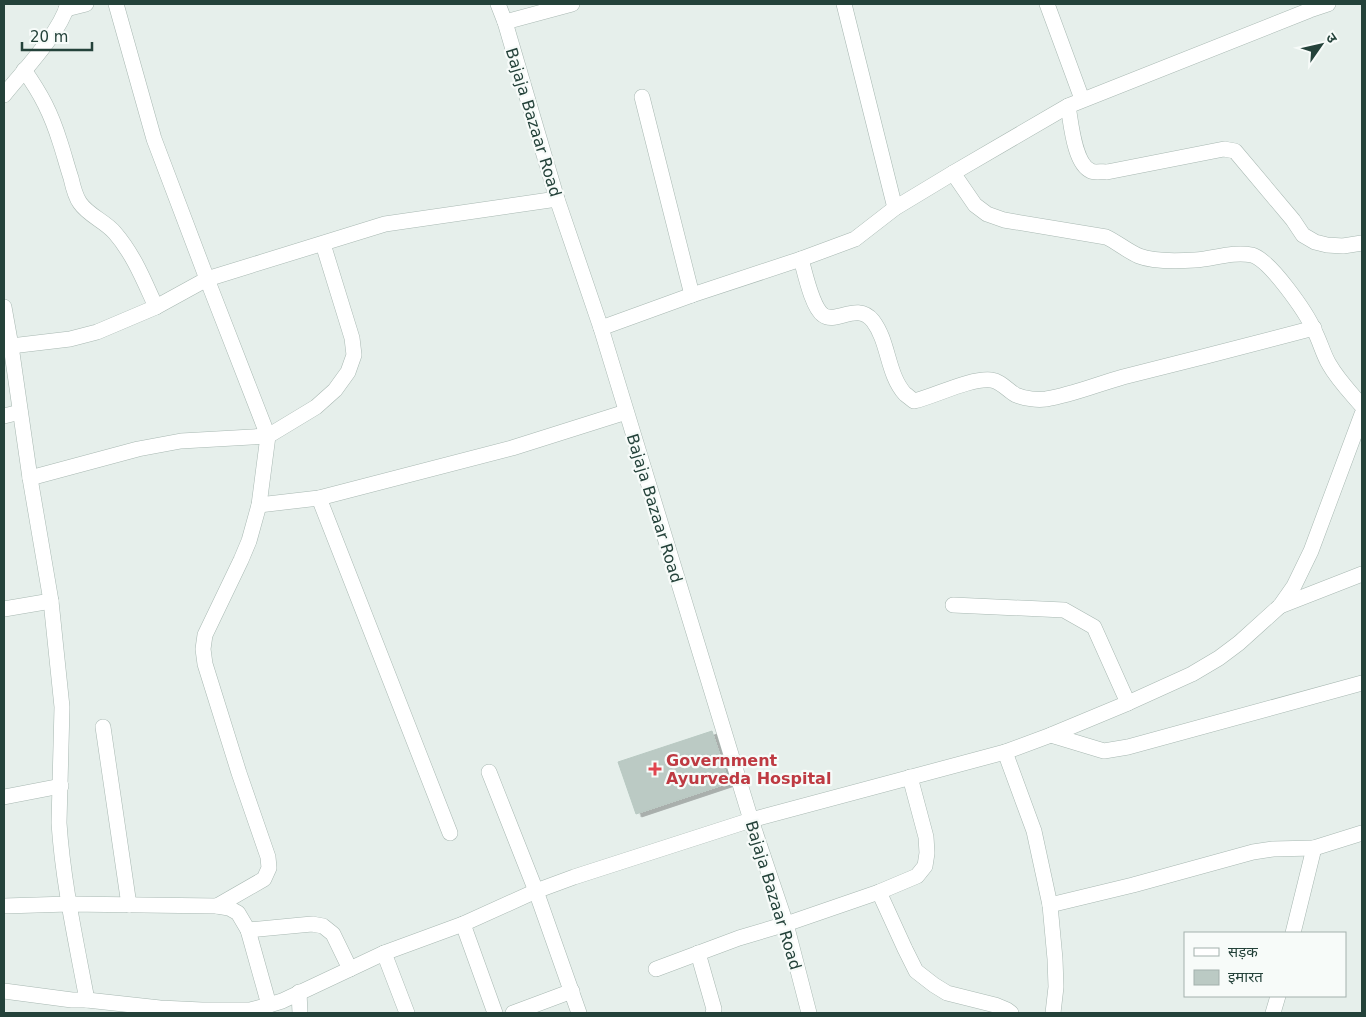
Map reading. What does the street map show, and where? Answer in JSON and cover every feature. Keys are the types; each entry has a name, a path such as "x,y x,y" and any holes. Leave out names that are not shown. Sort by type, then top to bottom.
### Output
{"street":[{"path":"4,95 59,24 67,6 86,4"},
{"path":"116,4 154,139 268,436 260,505 244,554 220,608 211,621 205,635 203,649 239,773 268,857 269,868 264,879 217,906"},
{"name":"Bajaja Bazaar Road","path":"498,4 557,199 601,328 751,820 786,924 809,1013"},
{"path":"505,22 572,4"},
{"path":"844,4 895,208"},
{"path":"1048,4 1075,102 1078,156 1082,163 1091,171 1107,172 1224,149 1235,151 1304,235 1315,242 1327,245 1343,246 1362,243"},
{"path":"601,328 854,239 895,208 1075,102 1328,4"},
{"path":"24,70 45,101 60,140 75,193 81,204 89,213 114,231 136,262 156,307"},
{"path":"642,97 692,295"},
{"path":"953,173 975,205 987,214 1004,220 1106,236 1139,256 1156,259 1196,260 1238,254 1253,255 1282,282 1301,307 1314,328 1329,364 1362,406"},
{"path":"12,346 70,338 97,332 156,307 207,280 385,224 557,199"},
{"path":"30,478 138,449 180,441 268,436 316,407 334,390 348,372 354,355 352,338 324,244"},
{"path":"801,259 813,301 823,315 832,319 850,313 862,313 872,319 880,334 897,382 905,394 914,401 958,386 992,380 1016,395 1045,399 1314,328"},
{"path":"4,308 12,346 30,478 52,600 62,707 60,841 69,904 77,1004"},
{"path":"4,416 20,412"},
{"path":"260,505 319,498 512,448 626,412"},
{"path":"4,991 77,1004 159,1011 250,1010 269,1005 384,954 574,877 751,820 1005,752 1128,703 1192,674 1218,658 1239,643 1280,606 1294,586 1311,552 1362,414"},
{"path":"319,498 450,833"},
{"path":"1280,606 1362,574"},
{"path":"4,609 52,600"},
{"path":"953,605 1064,610 1094,627 1128,703"},
{"path":"1051,735 1104,750 1128,747 1362,683"},
{"path":"103,727 129,905"},
{"path":"1005,752 1034,830 1050,905 1056,959 1056,987 1053,1013"},
{"path":"489,772 536,891 579,1013"},
{"path":"656,969 740,938 879,892 917,876 925,866 928,853 926,837 910,777"},
{"path":"4,797 61,786"},
{"path":"1050,905 1133,885 1253,852 1273,849 1314,848 1362,833"},
{"path":"1293,932 1314,848"},
{"path":"879,892 916,971 948,993 995,1005 1012,1013"},
{"path":"4,906 69,904 217,906 229,908 238,913 248,930 269,1005"},
{"path":"248,930 312,924 323,926 333,934 350,969"},
{"path":"462,924 495,1013"},
{"path":"698,953 714,1008 713,1013"},
{"path":"384,954 407,1013"},
{"path":"513,1013 572,991"},
{"path":"299,992 300,1013"},
{"path":"1274,1013 1278,997"}],"building":[{"path":"712,731 729,783 636,814 618,762"}],"place":[{"name":"Government Ayurveda Hospital","path":"655,769"}]}
